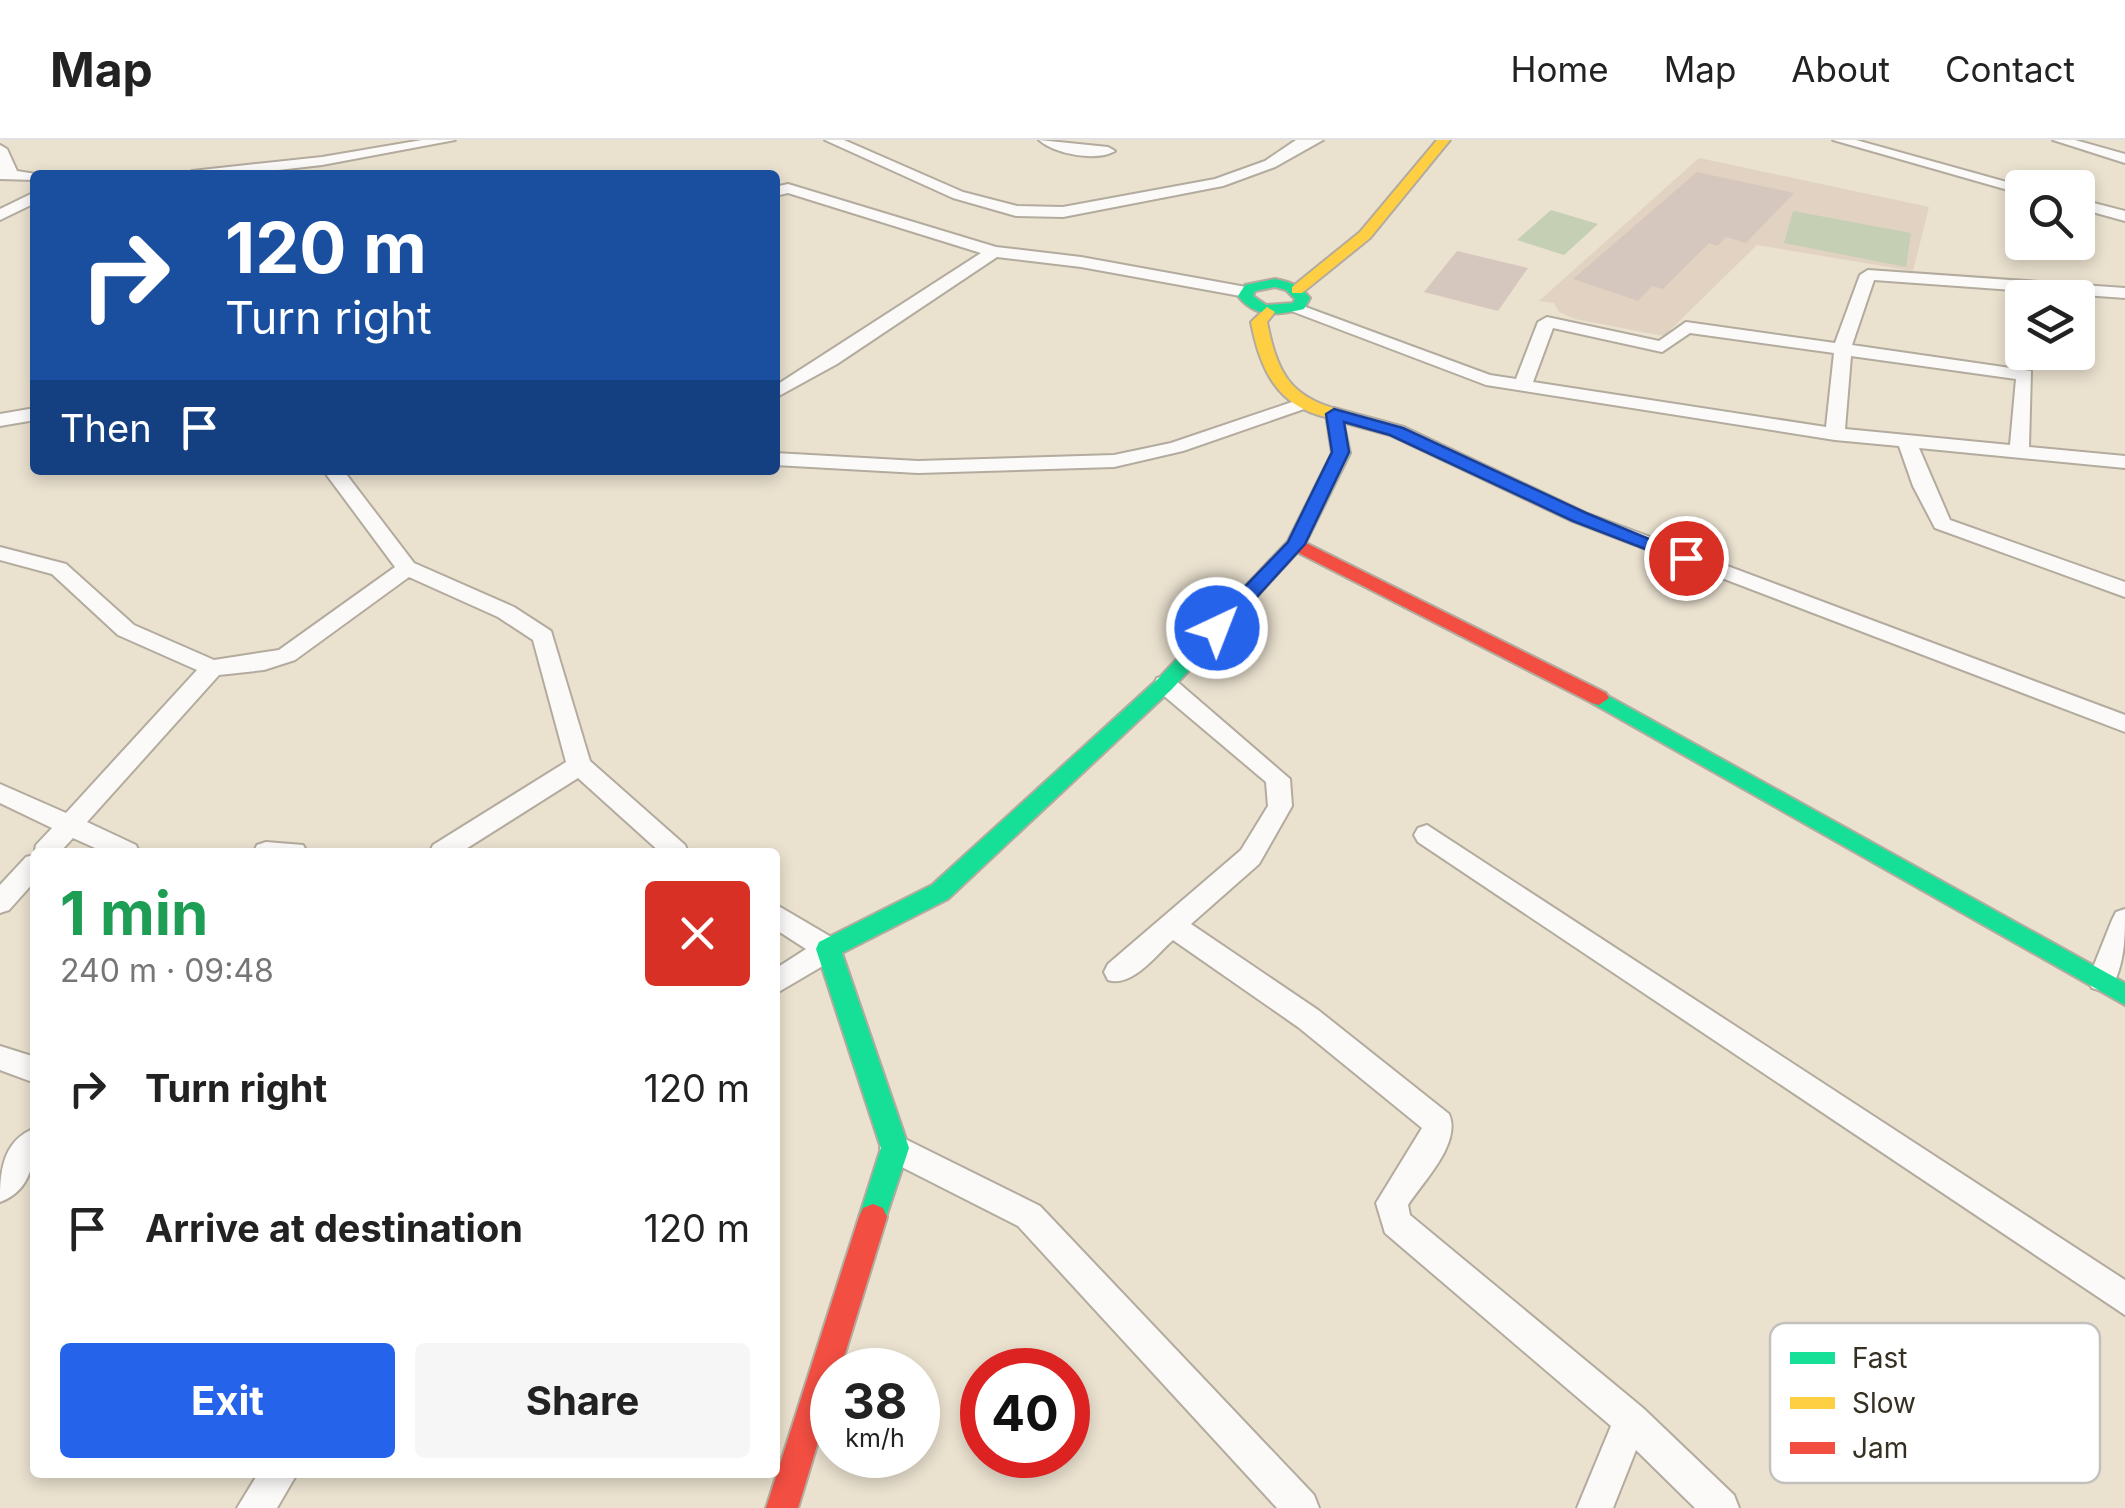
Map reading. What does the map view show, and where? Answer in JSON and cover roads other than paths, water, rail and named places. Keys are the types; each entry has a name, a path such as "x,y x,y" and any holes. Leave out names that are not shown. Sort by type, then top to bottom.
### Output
{"street":[{"path":"238,170 448,140"},
{"path":"832,140 958,195 1016,211 1063,212 1218,183 1270,164 1307,140"},
{"path":"1046,140 1060,148 1108,152"},
{"path":"1289,294 1353,232 1418,153 1417,140"},
{"path":"1300,404 1260,338 1259,322 1364,235 1444,140"},
{"path":"1840,140 2005,185"},
{"path":"2060,140 2125,159"},
{"path":"0,149 6,175"},
{"path":"780,190 788,188 994,252 1081,262 1246,292 1257,285 1289,294 1453,369 1522,386 1835,434 2125,462"},
{"path":"0,214 30,199"},
{"path":"2095,208 2125,216"},
{"path":"780,390 833,362 902,310 994,252"},
{"path":"1835,434 1843,346 1868,275 2125,293"},
{"path":"1246,292 1244,296 1251,306 1267,312"},
{"path":"1522,386 1547,322 1662,347 1686,327 1843,346 2025,375 2019,449"},
{"path":"780,459 918,467 1114,461 1176,446 1300,404 1396,431 1579,517 2125,724"},
{"path":"780,980 828,948 940,892 1165,684 1296,544 1341,452 1334,414"},
{"path":"0,420 30,415"},
{"path":"1906,438 1922,486 1942,524 2125,590"},
{"path":"338,475 406,568 506,612 543,636 579,765 672,848"},
{"path":"1296,544 1615,706 2114,988 2125,920"},
{"path":"0,553 59,569 126,630 212,668 264,662 287,654 406,568"},
{"path":"49,848 212,668"},
{"path":"1118,972 1250,856 1280,806 1278,779 1165,684"},
{"path":"448,848 579,765"},
{"path":"0,794 117,848"},
{"path":"1427,835 2125,1299"},
{"path":"0,903 30,870"},
{"path":"780,918 828,948 895,1148 782,1508"},
{"path":"1172,924 1248,973 1438,1122 1435,1144 1408,1174 1392,1203 1396,1223 1631,1420 1721,1508"},
{"path":"0,1058 30,1068"},
{"path":"895,1148 1029,1216 1301,1508"},
{"path":"0,1188 30,1149"},
{"path":"1596,1508 1631,1420"},
{"path":"256,1508 277,1478"}]}
